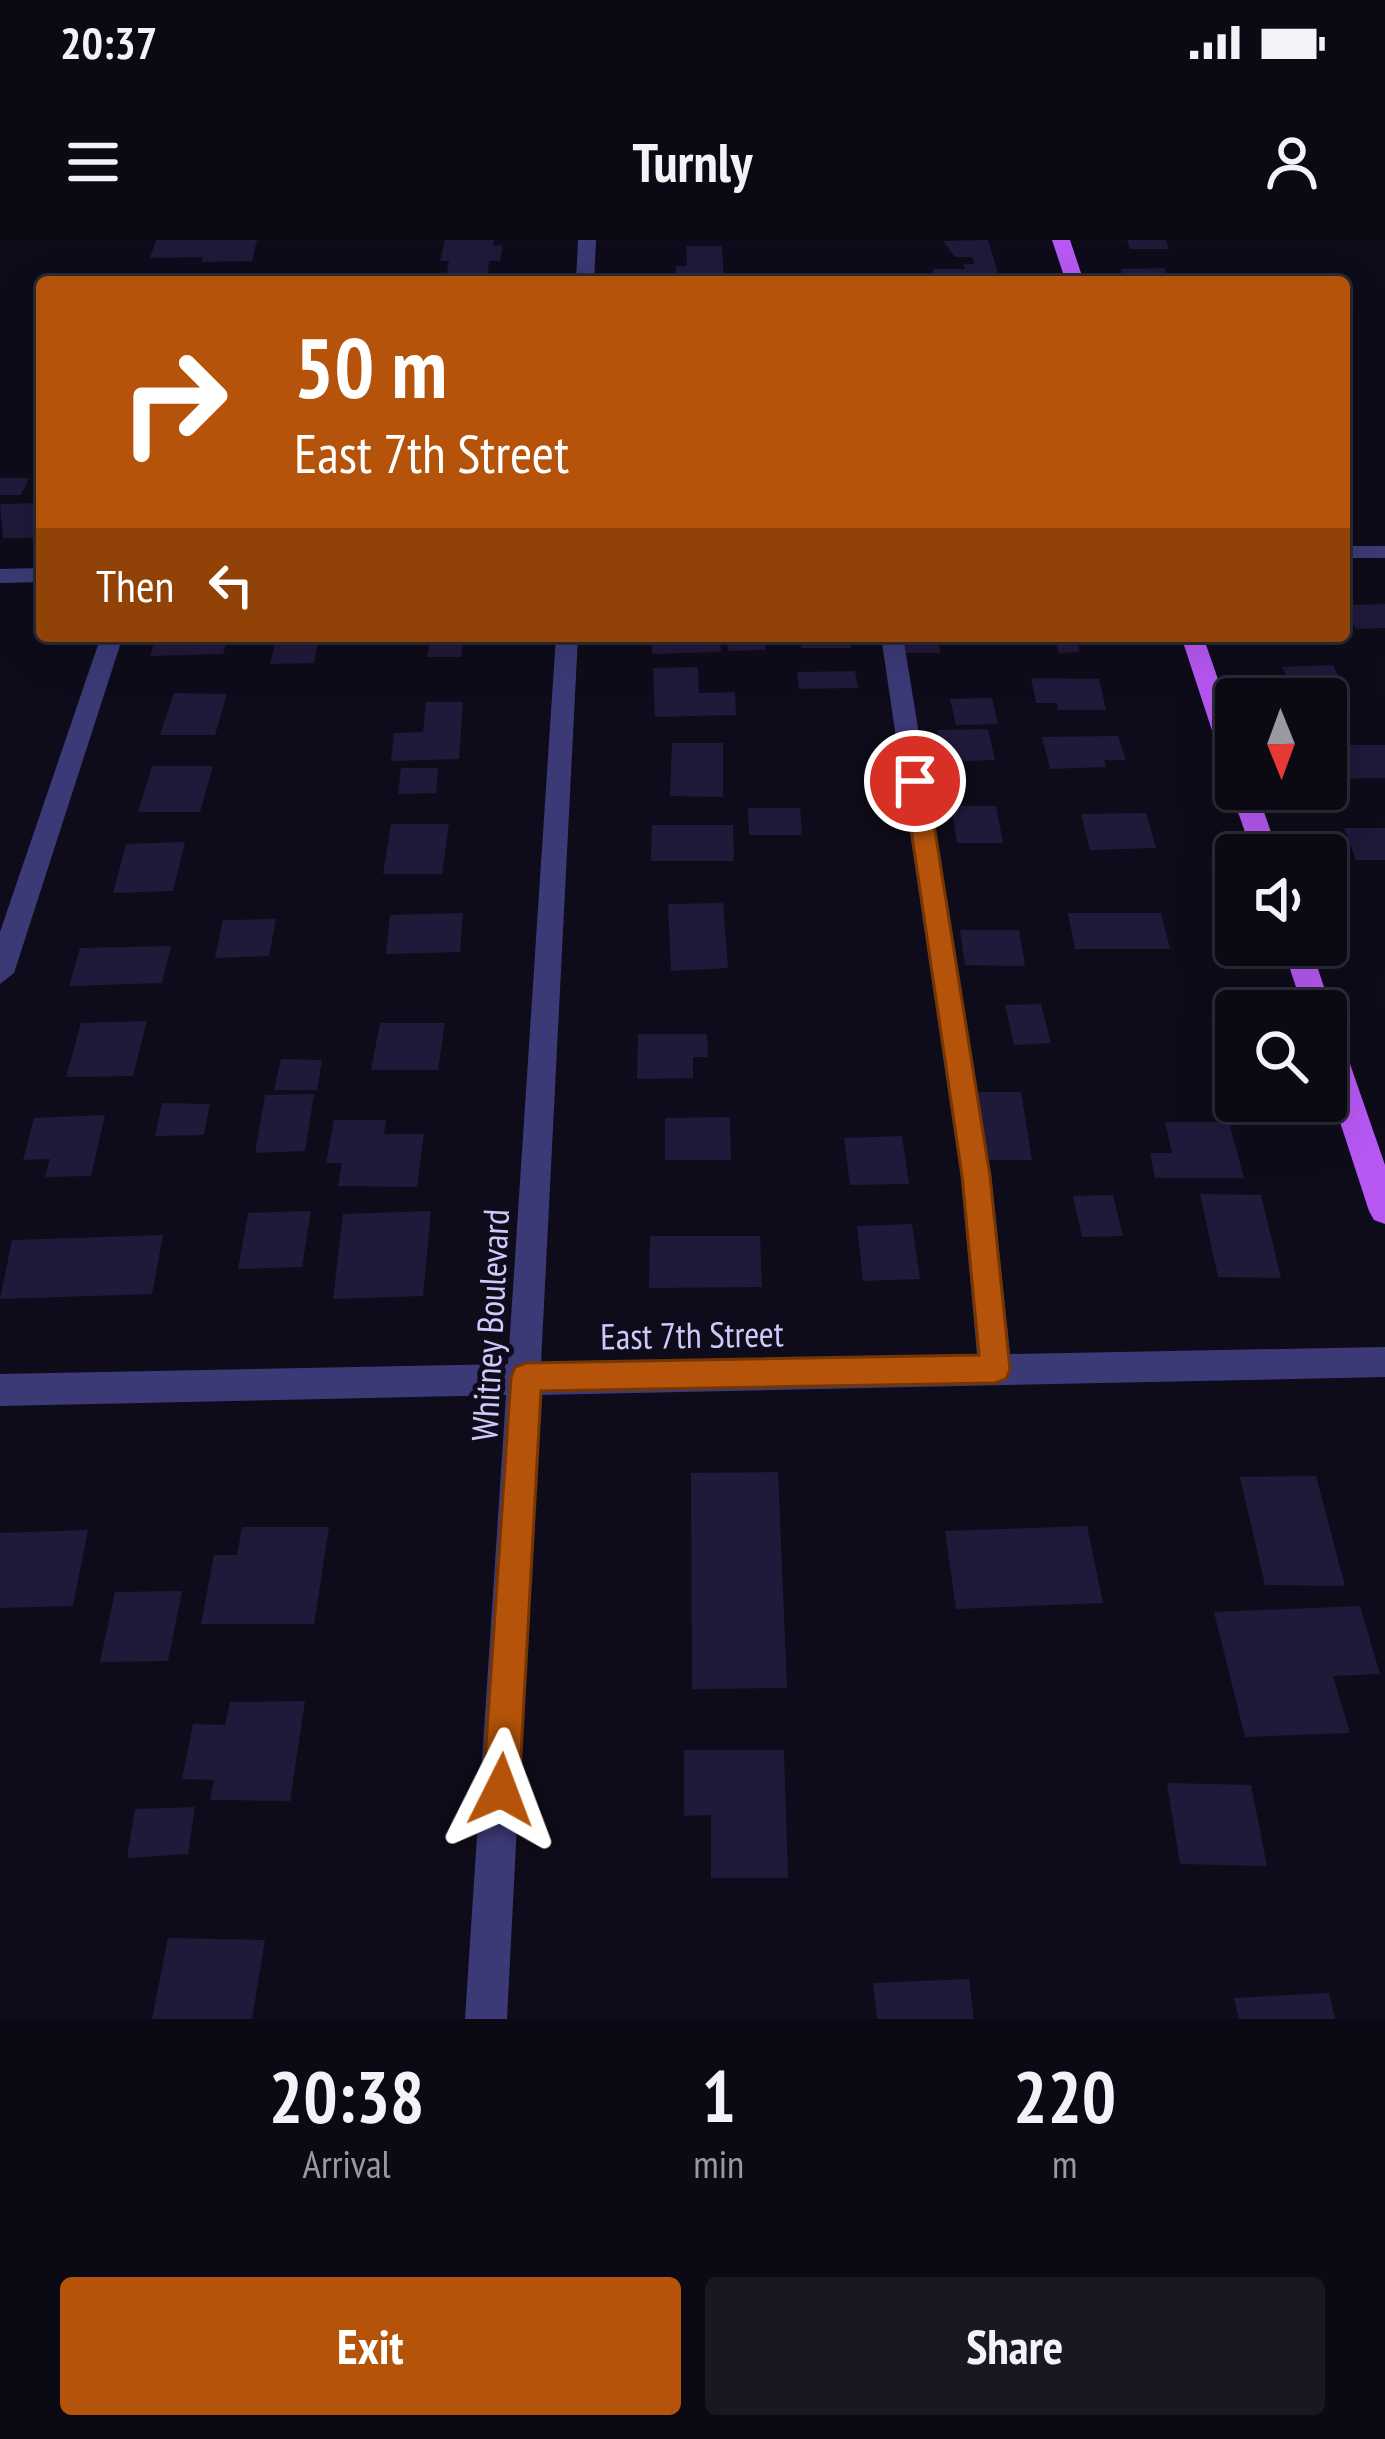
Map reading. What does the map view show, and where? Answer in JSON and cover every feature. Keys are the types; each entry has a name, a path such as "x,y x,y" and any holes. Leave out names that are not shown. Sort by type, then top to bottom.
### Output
{"main road":[{"path":"1061,240 1073,276"},
{"path":"1194,642 1215,704"},
{"path":"1347,1097 1385,1210"}],"street":[{"path":"585,276 587,240"},
{"path":"1350,552 1385,552"},
{"path":"0,576 36,575"},
{"path":"0,973 110,642"},
{"name":"Whitney Boulevard","path":"486,2019 567,642"},
{"path":"893,642 976,1176 995,1369"},
{"name":"East 7th Street","path":"0,1390 1385,1362"}],"building":[{"path":"156,240 257,240 252,261 201,262 203,257 150,258"},
{"path":"445,240 494,240 493,246 503,245 500,261 489,261 488,273 447,273 449,261 440,261"},
{"path":"988,240 999,276 935,276 933,269 965,269 963,264 974,264 972,257 955,257 943,241"},
{"path":"1127,240 1166,240 1169,249 1130,249"},
{"path":"686,246 722,246 724,276 676,276 676,266 687,266"},
{"path":"1164,268 1168,276 1123,276 1120,269"},
{"path":"0,478 29,478 21,495 0,495"},
{"path":"36,503 36,538 3,538 0,504"},
{"path":"1385,604 1385,628 1356,629 1350,605"},
{"path":"154,642 226,642 223,654 150,656"},
{"path":"275,642 318,642 314,663 270,664"},
{"path":"463,642 461,657 427,657 429,645 415,645"},
{"path":"652,642 720,642 721,652 652,654"},
{"path":"727,642 765,642 766,650 728,651"},
{"path":"801,642 850,642 851,648 801,648"},
{"path":"900,642 939,642 940,653 901,653"},
{"path":"1028,642 1105,643 1077,643 1080,652 1059,653 1056,644"},
{"path":"1333,665 1339,678 1287,678 1282,667"},
{"path":"698,667 699,693 735,692 736,715 655,717 653,668"},
{"path":"855,671 858,688 799,689 797,672"},
{"path":"1031,678 1099,679 1106,710 1058,710 1057,703 1036,703"},
{"path":"174,693 227,694 215,735 160,735"},
{"path":"992,698 998,724 956,725 950,699"},
{"path":"426,702 463,702 459,759 391,761 394,733 423,732"},
{"path":"988,729 995,760 943,762 937,730"},
{"path":"1118,736 1126,760 1104,760 1106,767 1050,769 1042,737"},
{"path":"672,743 723,743 723,797 670,796"},
{"path":"1347,745 1385,745 1385,778 1347,779"},
{"path":"152,766 213,766 200,812 138,812"},
{"path":"401,768 438,768 436,793 398,794"},
{"path":"951,806 996,806 1003,843 957,843"},
{"path":"748,808 800,808 802,835 749,835"},
{"path":"1146,813 1156,848 1090,850 1081,814"},
{"path":"391,824 449,824 442,874 383,874"},
{"path":"652,825 733,825 734,861 651,861"},
{"path":"1344,828 1385,828 1385,860 1356,860"},
{"path":"185,842 173,891 113,893 126,844"},
{"path":"723,903 728,968 671,971 668,904"},
{"path":"463,913 460,952 386,954 390,915"},
{"path":"1068,913 1161,913 1170,949 1075,949"},
{"path":"276,919 269,956 215,958 223,920"},
{"path":"960,930 1019,930 1025,966 965,965"},
{"path":"171,946 162,983 69,986 80,948"},
{"path":"1041,1004 1051,1043 1014,1045 1005,1005"},
{"path":"147,1021 133,1076 66,1077 81,1023"},
{"path":"380,1023 445,1023 438,1070 371,1070"},
{"path":"638,1034 707,1034 708,1057 693,1057 693,1078 637,1079"},
{"path":"281,1059 322,1060 317,1090 274,1090"},
{"path":"974,1092 1021,1092 1032,1160 983,1160"},
{"path":"314,1094 305,1151 255,1153 265,1095"},
{"path":"162,1103 210,1104 204,1135 155,1136"},
{"path":"105,1115 91,1176 45,1177 50,1159 23,1160 34,1118"},
{"path":"730,1117 731,1160 665,1160 665,1118"},
{"path":"334,1120 386,1120 384,1134 424,1134 417,1187 338,1186 342,1163 326,1163"},
{"path":"1165,1122 1229,1122 1244,1178 1155,1178 1150,1153 1172,1153"},
{"path":"902,1136 909,1184 850,1185 844,1138"},
{"path":"1200,1194 1261,1195 1281,1278 1218,1277"},
{"path":"1113,1195 1123,1236 1082,1237 1073,1196"},
{"path":"311,1211 302,1267 238,1269 248,1213"},
{"path":"431,1211 423,1296 333,1299 343,1214"},
{"path":"912,1224 920,1279 863,1281 857,1226"},
{"path":"163,1235 152,1294 0,1299 12,1240"},
{"path":"650,1236 760,1236 762,1287 649,1288"},
{"path":"778,1472 787,1688 692,1689 691,1473"},
{"path":"1316,1476 1345,1586 1265,1585 1240,1477"},
{"path":"1087,1526 1103,1603 956,1609 945,1531"},
{"path":"242,1527 329,1527 314,1624 201,1624 214,1555 237,1555"},
{"path":"88,1530 73,1606 0,1608 0,1533"},
{"path":"182,1591 168,1661 100,1662 115,1592"},
{"path":"1360,1606 1380,1674 1333,1676 1350,1733 1245,1737 1214,1612"},
{"path":"305,1701 290,1801 210,1800 214,1780 182,1779 193,1724 225,1725 230,1702"},
{"path":"684,1750 784,1750 788,1878 711,1878 711,1815 684,1816"},
{"path":"1167,1783 1251,1785 1267,1866 1180,1864"},
{"path":"195,1807 188,1854 127,1858 135,1809"},
{"path":"168,1938 265,1940 252,2019 152,2019"},
{"path":"969,1979 974,2019 877,2019 873,1983"},
{"path":"1329,1993 1335,2019 1239,2019 1234,1998"}],"route":[{"path":"501,1790 526,1377 995,1369 976,1176 915,781"}]}
